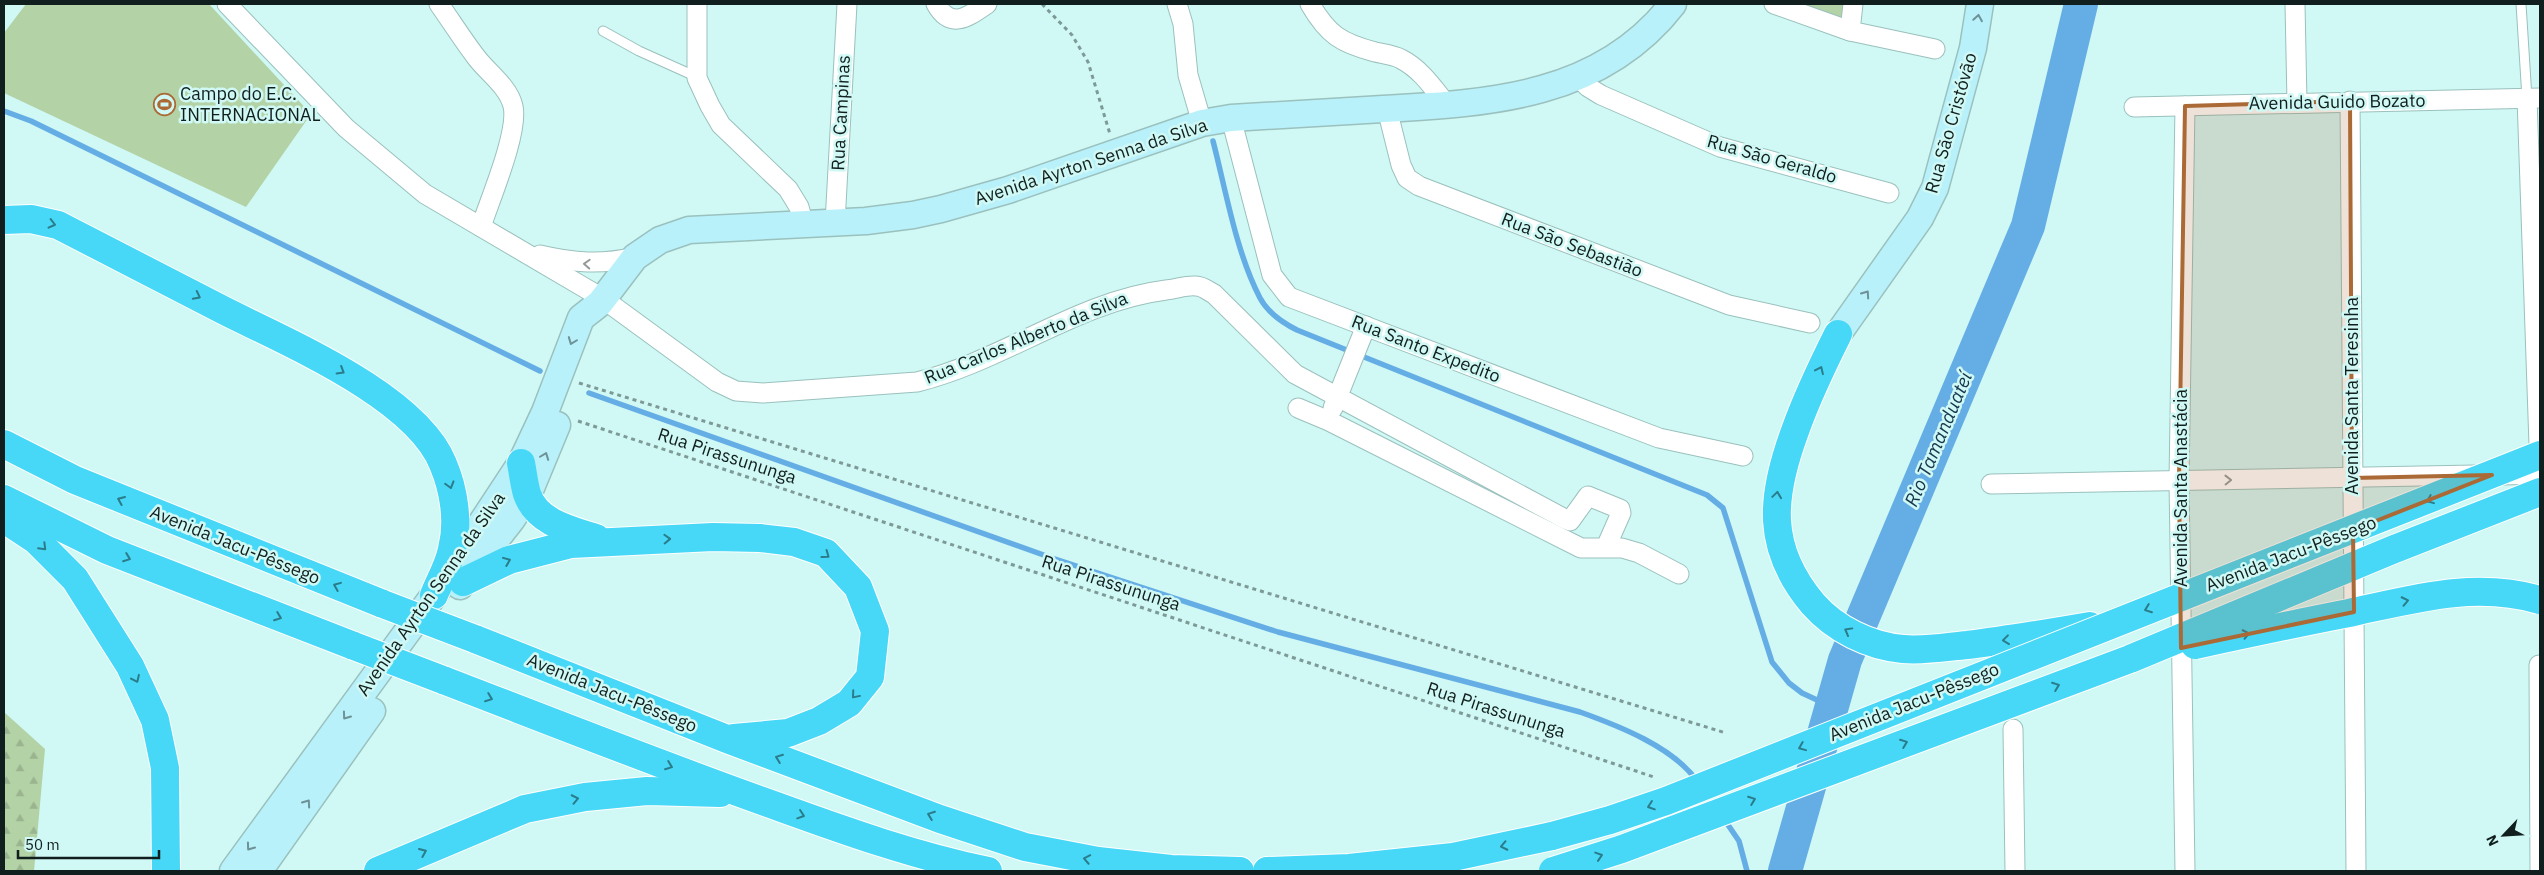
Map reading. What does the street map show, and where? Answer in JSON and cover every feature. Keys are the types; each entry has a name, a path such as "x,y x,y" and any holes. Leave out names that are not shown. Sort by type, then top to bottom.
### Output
{"highway":[{"path":"4,220 31,219 58,225 341,371 395,407 424,433 443,462 452,493 455,521 452,550 434,595"},
{"path":"1838,334 1804,406 1782,465 1776,500 1777,531 1786,561 1800,588 1820,611 1844,630 1872,643 1903,649 1934,649 2028,638 2123,619"},
{"name":"Avenida Jacu-Pêssego","path":"4,444 92,487 383,604 940,819 1025,847 1098,861 1171,868 1240,871"},
{"name":"Avenida Jacu-Pêssego","path":"1267,871 1349,868 1454,857 1552,836 1610,820 1666,801 2540,455"},
{"path":"521,463 528,495 534,507 548,519 565,529 608,541"},
{"name":"Avenida Jacu-Pêssego","path":"1553,871 1631,845 2130,658 2392,550 2540,492"},
{"path":"4,500 107,550 739,793 884,844 942,862 988,871"},
{"path":"4,519 36,540 75,579 130,666 156,720 165,768 166,871"},
{"path":"463,582 510,560 548,548 608,541 760,538 794,542 826,553 858,587 875,631 870,677 849,703 819,721 788,733 727,738"},
{"path":"2130,658 2432,595 2474,590 2518,593 2540,600"},
{"path":"378,871 526,809 585,796 647,791 739,793"}],"main road":[{"name":"Avenida Ayrton Senna da Silva","path":"233,871 434,595 521,463 545,412 581,318 601,300 635,257 660,240 689,230 835,223 913,215 942,209 1008,190 1202,123 1231,118 1473,104 1530,94 1578,77 1622,52 1642,37 1672,4"},
{"name":"Rua São Cristóvão","path":"1838,334 1920,218 1935,188 1973,48 1980,4"},
{"name":"Avenida Ayrton Senna da Silva","path":"259,871 463,582 512,519 528,495 597,326 601,300"}],"street":[{"name":"Rua Carlos Alberto da Silva","path":"227,4 346,128 425,194 601,300 717,382 736,391 762,393 917,382 969,365 1077,317 1142,293 1197,286 1214,294 1295,374 1565,519 1570,521 1575,518 1588,496 1620,509 1621,514 1606,546"},
{"path":"439,4 476,57 507,92 513,106 514,119 511,138 481,227"},
{"path":"697,4 697,78 721,126 788,189 799,207 804,224"},
{"name":"Rua Campinas","path":"835,223 847,4"},
{"path":"936,4 944,14 957,20 965,19 987,4"},
{"path":"1177,4 1183,24 1188,75 1202,123"},
{"path":"1310,4 1321,23 1336,38 1353,46 1399,58 1411,65 1447,106"},
{"path":"1774,4 1850,32 1935,49"},
{"path":"1850,32 1853,4"},
{"path":"2295,4 2297,103"},
{"name":"Rua São Geraldo","path":"1578,77 1588,87 1601,95 1720,148 1889,192"},
{"path":"1992,484 2540,474 2533,98"},
{"name":"Avenida Guido Bozato","path":"2134,107 2533,98"},
{"name":"Avenida Santa Teresinha","path":"2350,102 2356,871"},
{"name":"Avenida Santa Anastácia","path":"2184,871 2179,481 2185,106"},
{"name":"Rua São Sebastião","path":"1387,109 1401,165 1407,178 1419,186 1728,305 1810,323"},
{"name":"Rua Santo Expedito","path":"1231,118 1272,275 1289,297 1659,438 1743,456"},
{"path":"522,251 574,263 596,264 635,257"},
{"path":"1329,421 1366,326"},
{"path":"1298,408 1329,421 1581,548 1606,546 1622,548 1639,553 1679,574"},
{"path":"2539,665 2540,871"},
{"path":"2013,729 2015,871"}],"lane":[{"path":"2521,4 2533,98"},
{"path":"603,31 639,51 697,78"}],"path":[{"path":"1042,4 1072,35 1088,62 1116,153"},
{"path":"574,381 1726,733"},
{"name":"Rua Pirassununga","path":"561,416 1654,777"}],"highlighted area":[{"path":"2350,101 2352,478 2492,475 2353,530 2354,612 2181,648 2179,481 2185,106"}],"green space":[{"name":"Campo do E.C. INTERNACIONAL","path":"26,4 209,4 311,114 246,207 4,93 4,33"},
{"path":"1798,4 1843,4 1842,20"},
{"path":"4,712 45,749 34,871 4,871"}],"waterway":[{"name":"Rio Tamanduateí","path":"1785,871 1845,660 2028,226 2081,4"},
{"path":"4,111 31,121 540,371"},
{"path":"1213,141 1232,221 1244,261 1260,298 1272,313 1281,321 1297,330 1707,495 1723,508 1772,662 1789,683 1802,693 1830,706"},
{"path":"589,393 1052,558 1278,632 1580,712 1628,731 1660,748 1687,769 1697,781"},
{"path":"1724,819 1739,841 1747,871"}],"place":[{"name":"Campo do E.C. INTERNACIONAL","path":"164,104"}]}
